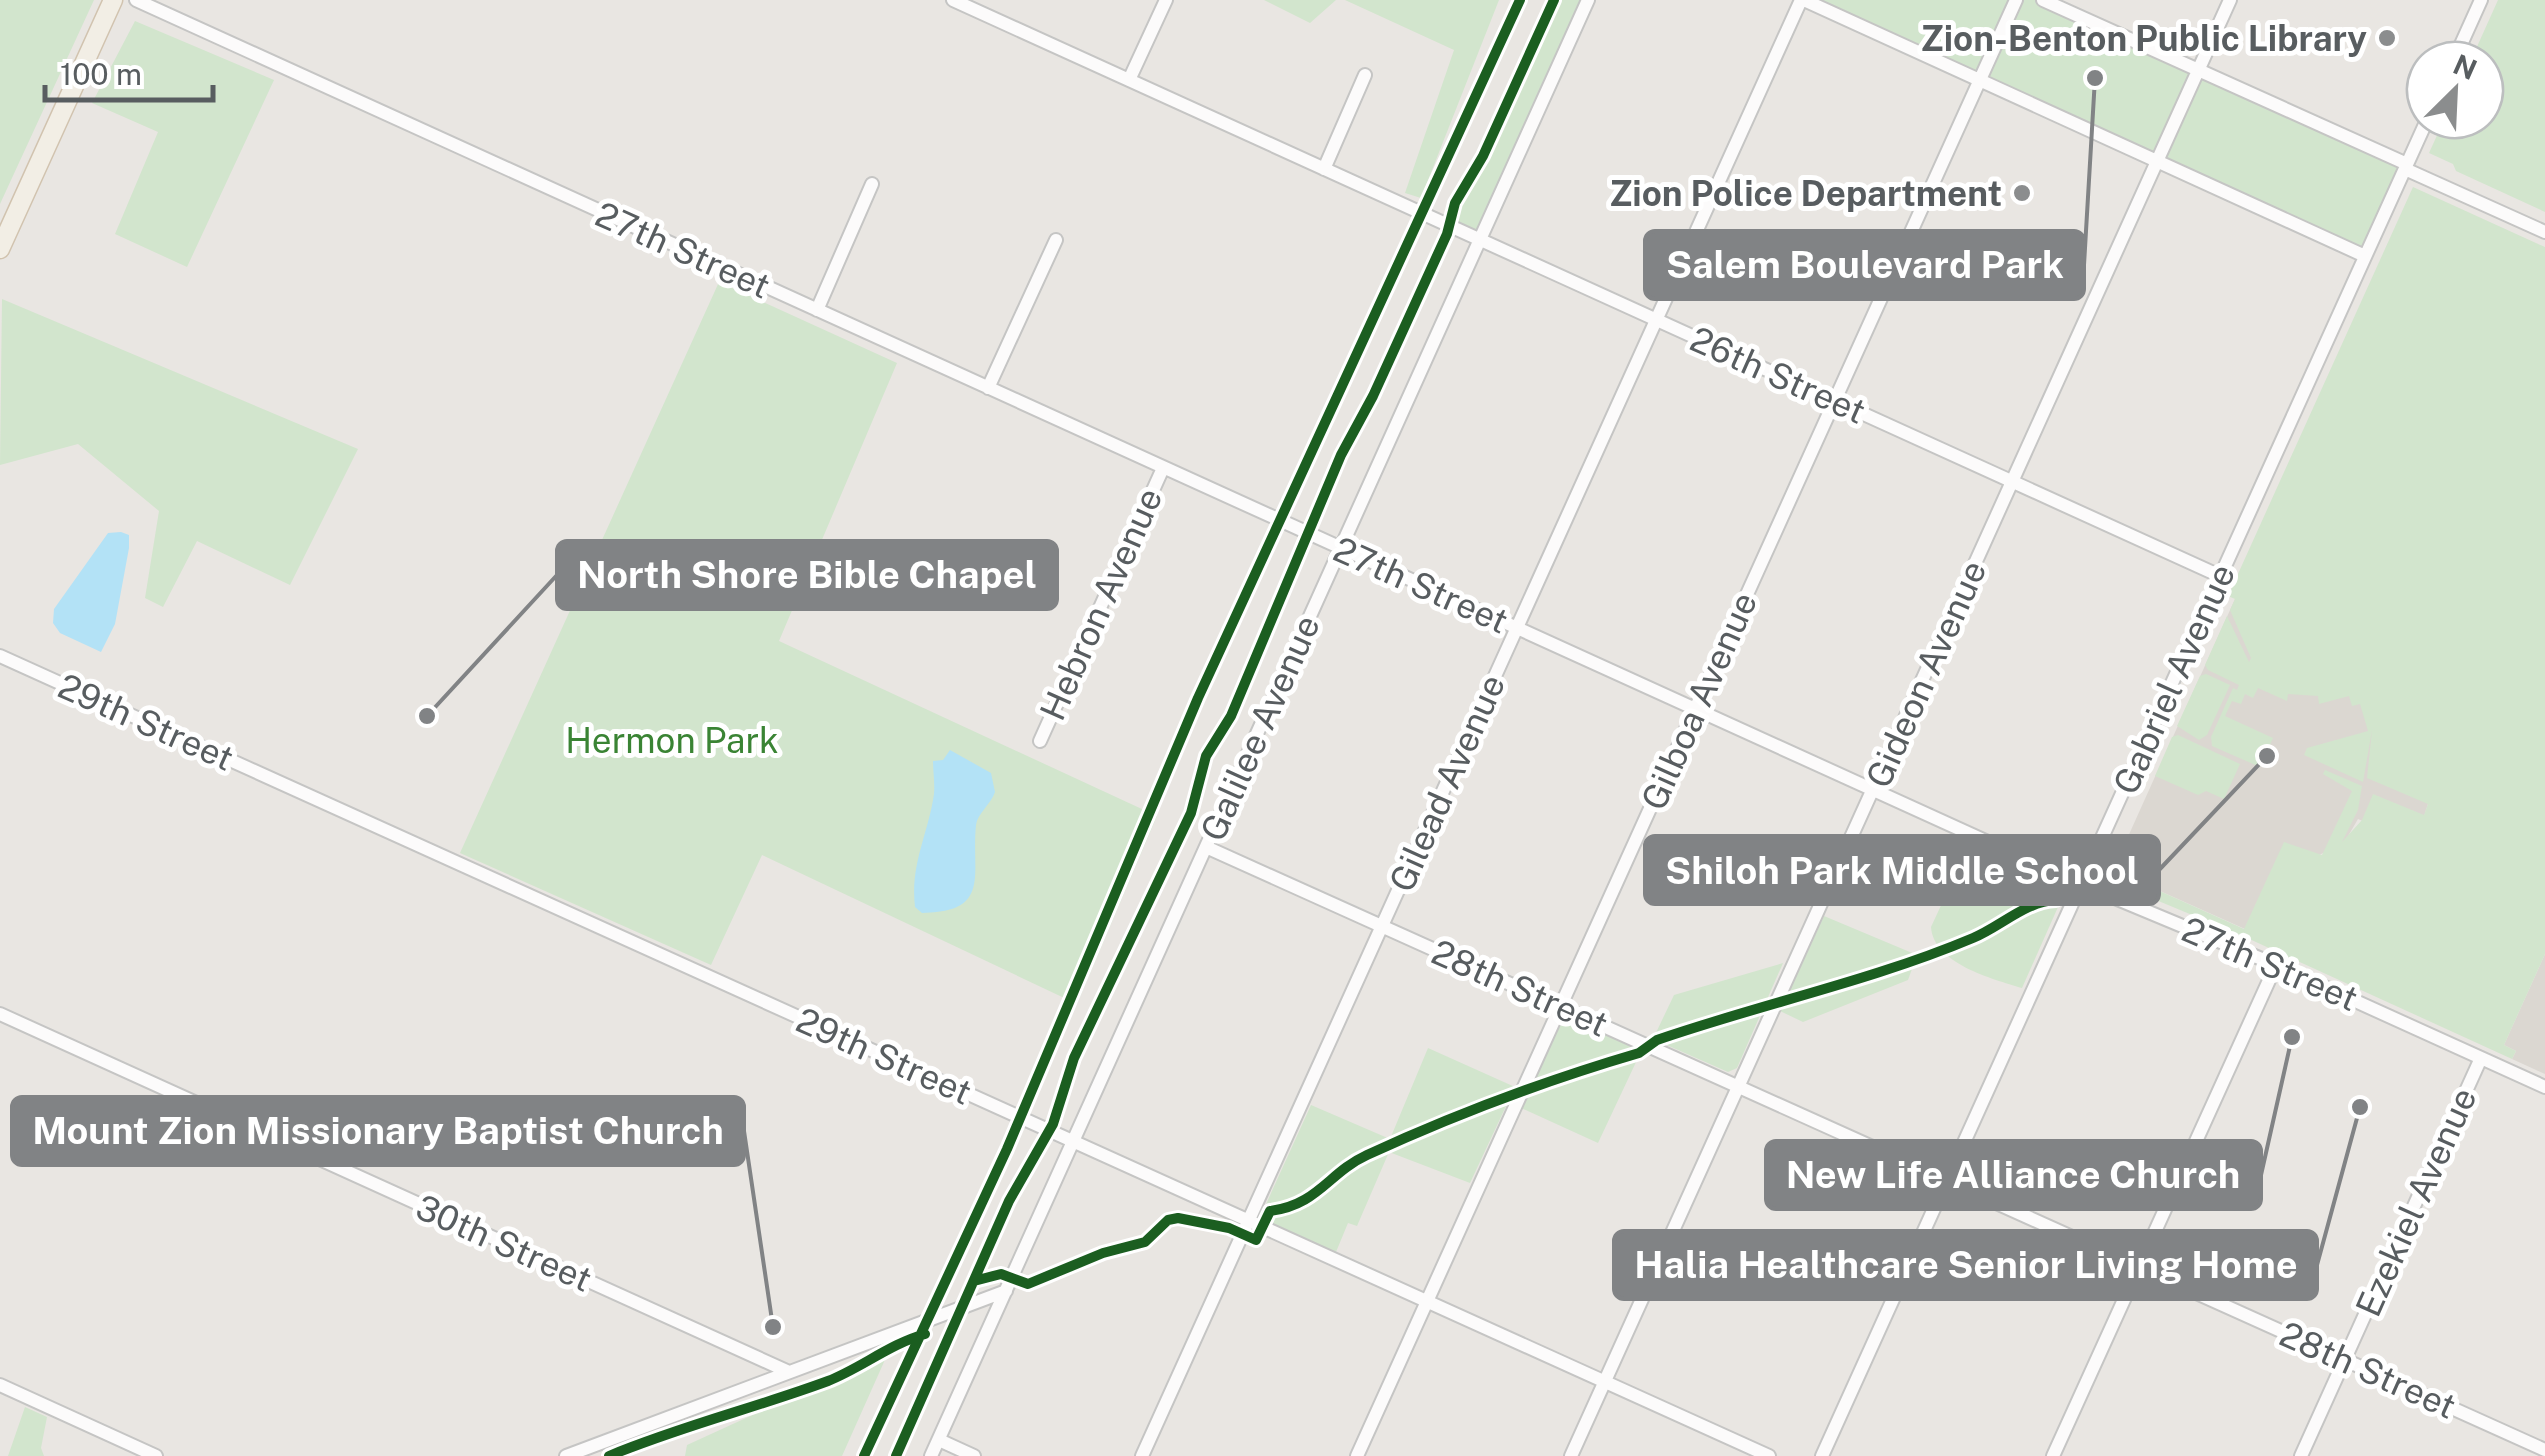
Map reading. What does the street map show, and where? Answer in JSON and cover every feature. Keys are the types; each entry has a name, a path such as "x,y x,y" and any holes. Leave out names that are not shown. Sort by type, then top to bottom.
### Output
{"main road":[{"path":"0,248 113,0"}],"street":[{"name":"27th Street","path":"136,0 2081,884 2276,964 2545,1087"},
{"name":"26th Street","path":"954,0 2220,576"},
{"path":"1129,80 1166,0"},
{"name":"Galilee Avenue","path":"932,1456 1588,0"},
{"path":"1802,0 2366,256"},
{"name":"Gilead Avenue","path":"1142,1456 1802,0"},
{"name":"Gilboa Avenue","path":"1356,1456 2016,0"},
{"path":"2043,0 2545,232"},
{"name":"Gideon Avenue","path":"1571,1456 2230,0"},
{"path":"2463,40 2482,0"},
{"path":"1324,169 1365,75"},
{"name":"Gabriel Avenue","path":"1822,1456 2418,140"},
{"path":"816,310 872,184"},
{"path":"988,388 1056,240"},
{"name":"Hebron Avenue","path":"1040,740 1163,468"},
{"name":"29th Street","path":"0,656 1769,1456"},
{"name":"28th Street","path":"1206,846 2545,1450"},
{"path":"2053,1456 2276,964"},
{"name":"30th Street","path":"0,1014 790,1372"},
{"name":"Ezekiel Avenue","path":"2301,1456 2481,1058"},
{"path":"566,1456 1006,1291"},
{"path":"0,1385 156,1456"},
{"path":"938,1440 974,1456"}],"shaded area":[{"path":"2235,599 2407,677 2428,804 2424,816 2391,833 2358,819 2344,843 2317,856 2245,929 2113,870"},
{"path":"2545,954 2545,1074 2512,1059 2516,1051 2504,1045"}],"green space":[{"path":"0,0 94,0 0,204"},
{"path":"1264,0 1336,0 1310,23"},
{"path":"1345,0 1499,0 1421,198 1405,193 1454,50"},
{"path":"1547,0 1588,0 1480,240 1449,225"},
{"path":"1804,0 2042,0 2407,164 2365,256"},
{"path":"2498,0 2545,0 2545,212 2456,171 2453,164 2429,153 2435,140 2505,140 2505,40 2480,40"},
{"path":"135,21 274,80 187,267 115,234 158,132 92,103"},
{"path":"2413,187 2545,247 2545,954 2504,1045 2516,1051 2512,1059 2245,937 2108,880 2113,870 2244,929 2284,842 2322,855 2352,791 2323,774 2325,770 2362,786 2358,810 2342,842 2362,820 2373,794 2424,815 2428,804 2367,778 2372,730 2363,782 2304,755 2307,748 2368,731 2360,704 2352,706 2349,696 2319,704 2318,696 2288,694 2287,701 2258,688 2253,698 2245,694 2241,704 2232,701 2225,716 2273,738 2260,767 2212,746 2211,737 2233,688 2237,690 2239,685 2205,665 2227,616 2249,662 2251,658 2230,610 2235,599 2228,596"},
{"name":"Hermon Park","path":"719,282 897,363 779,641 1157,816 1077,1004 762,855 711,965 460,853"},
{"path":"2,299 358,449 290,585 197,541 163,607 145,598 159,511 78,444 0,465"},
{"path":"2206,674 2230,685 2207,735 2199,740 2177,726 2200,676"},
{"path":"2178,735 2240,764 2224,799 2206,791 2198,795 2155,776 2172,737"},
{"path":"1969,845 2066,889 2022,988 1966,968 1934,940 1931,927"},
{"path":"1824,916 1917,955 1908,980 1803,1022 1780,1011"},
{"path":"1783,963 1737,1068 1728,1072 1653,1039 1674,995"},
{"path":"1571,1019 1635,1048 1637,1060 1598,1143 1521,1108 1561,1021"},
{"path":"1428,1048 1515,1087 1470,1183 1389,1152 1357,1226 1348,1223 1336,1252 1267,1222 1262,1213 1311,1105 1390,1139"},
{"path":"888,1353 842,1456 685,1456 687,1445"},
{"path":"25,1407 47,1417 41,1448 44,1456 8,1456"}],"water":[{"path":"108,533 129,535 129,548 115,624 101,652 60,633 53,623 54,609"},
{"path":"950,750 991,773 995,792 977,821 975,875 969,898 944,911 922,913 915,907 915,877 934,794 933,761 943,760"}],"cycle path":[{"path":"864,1456 1007,1149 1198,698 1520,0"},
{"path":"896,1456 1009,1201 1053,1124 1074,1058 1191,813 1206,756 1231,716 1341,455 1373,396 1447,234 1455,203 1483,156 1554,0"},
{"path":"974,1281 1001,1274 1028,1284 1103,1253 1145,1242 1168,1220 1178,1218 1229,1228 1256,1240 1270,1211 1300,1202 1354,1162 1433,1126 1639,1053 1657,1040 1934,953 1983,933 2034,905 2056,900"},
{"path":"609,1456 828,1381 925,1334"}],"place":[{"name":"Zion-Benton Public Library","path":"2387,38"},
{"name":"Salem Boulevard Park","path":"2095,78"},
{"name":"Zion Police Department","path":"2022,193"},
{"name":"North Shore Bible Chapel","path":"427,716"},
{"name":"Shiloh Park Middle School","path":"2267,756"},
{"name":"New Life Alliance Church","path":"2292,1037"},
{"name":"Halia Healthcare Senior Living Home","path":"2360,1107"},
{"name":"Mount Zion Missionary Baptist Church","path":"773,1327"}]}
